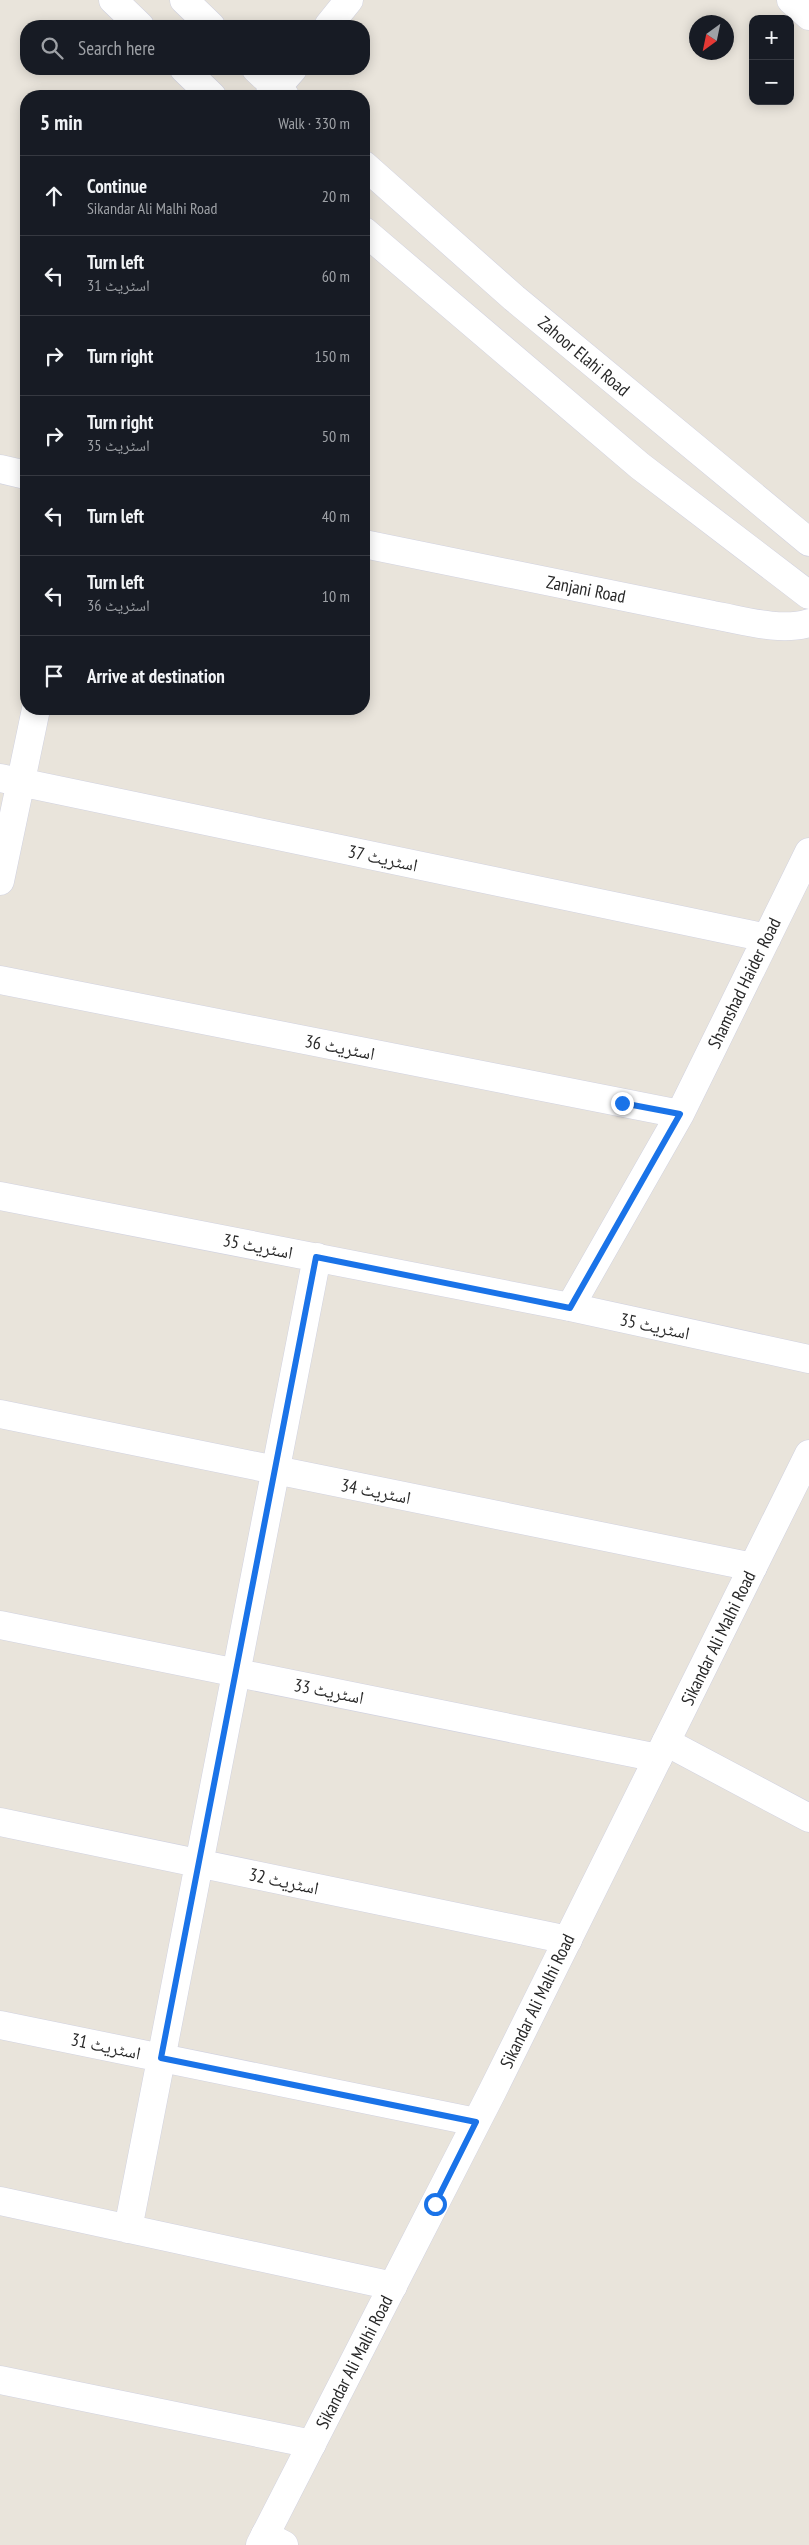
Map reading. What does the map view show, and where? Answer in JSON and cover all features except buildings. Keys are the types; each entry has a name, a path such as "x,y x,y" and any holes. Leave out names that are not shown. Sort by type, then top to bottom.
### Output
{"street":[{"path":"113,0 134,20"},
{"path":"184,0 205,20"},
{"path":"333,20 349,0"},
{"path":"791,0 809,16"},
{"path":"190,75 206,90"},
{"path":"264,75 281,87"},
{"name":"Zahoor Elahi Road","path":"370,171 514,298 809,542"},
{"path":"370,236 640,466 809,595"},
{"path":"0,469 20,474"},
{"name":"Zanjani Road","path":"370,545 713,615 768,624 801,626 809,623"},
{"path":"0,881 11,780 34,715"},
{"name":"اسٹریٹ 37","path":"11,780 766,938"},
{"name":"Shamshad Haider Road","path":"570,1308 680,1114 809,852"},
{"name":"اسٹریٹ 36","path":"0,980 680,1114"},
{"name":"اسٹریٹ 35","path":"0,1199 316,1257 570,1308 809,1359"},
{"path":"128,2229 316,1257"},
{"name":"اسٹریٹ 34","path":"0,1414 753,1567"},
{"name":"Sikandar Ali Malhi Road","path":"270,2542 312,2444 568,1940 809,1454"},
{"name":"اسٹریٹ 33","path":"0,1625 236,1673 662,1750 809,1818"},
{"name":"اسٹریٹ 32","path":"0,1822 568,1940"},
{"name":"اسٹریٹ 31","path":"0,2025 476,2122"},
{"path":"0,2201 393,2286"},
{"path":"0,2380 312,2444"}],"route":[{"path":"435,2204 476,2122 161,2058 316,1257 570,1308 680,1114 622,1103"}]}
